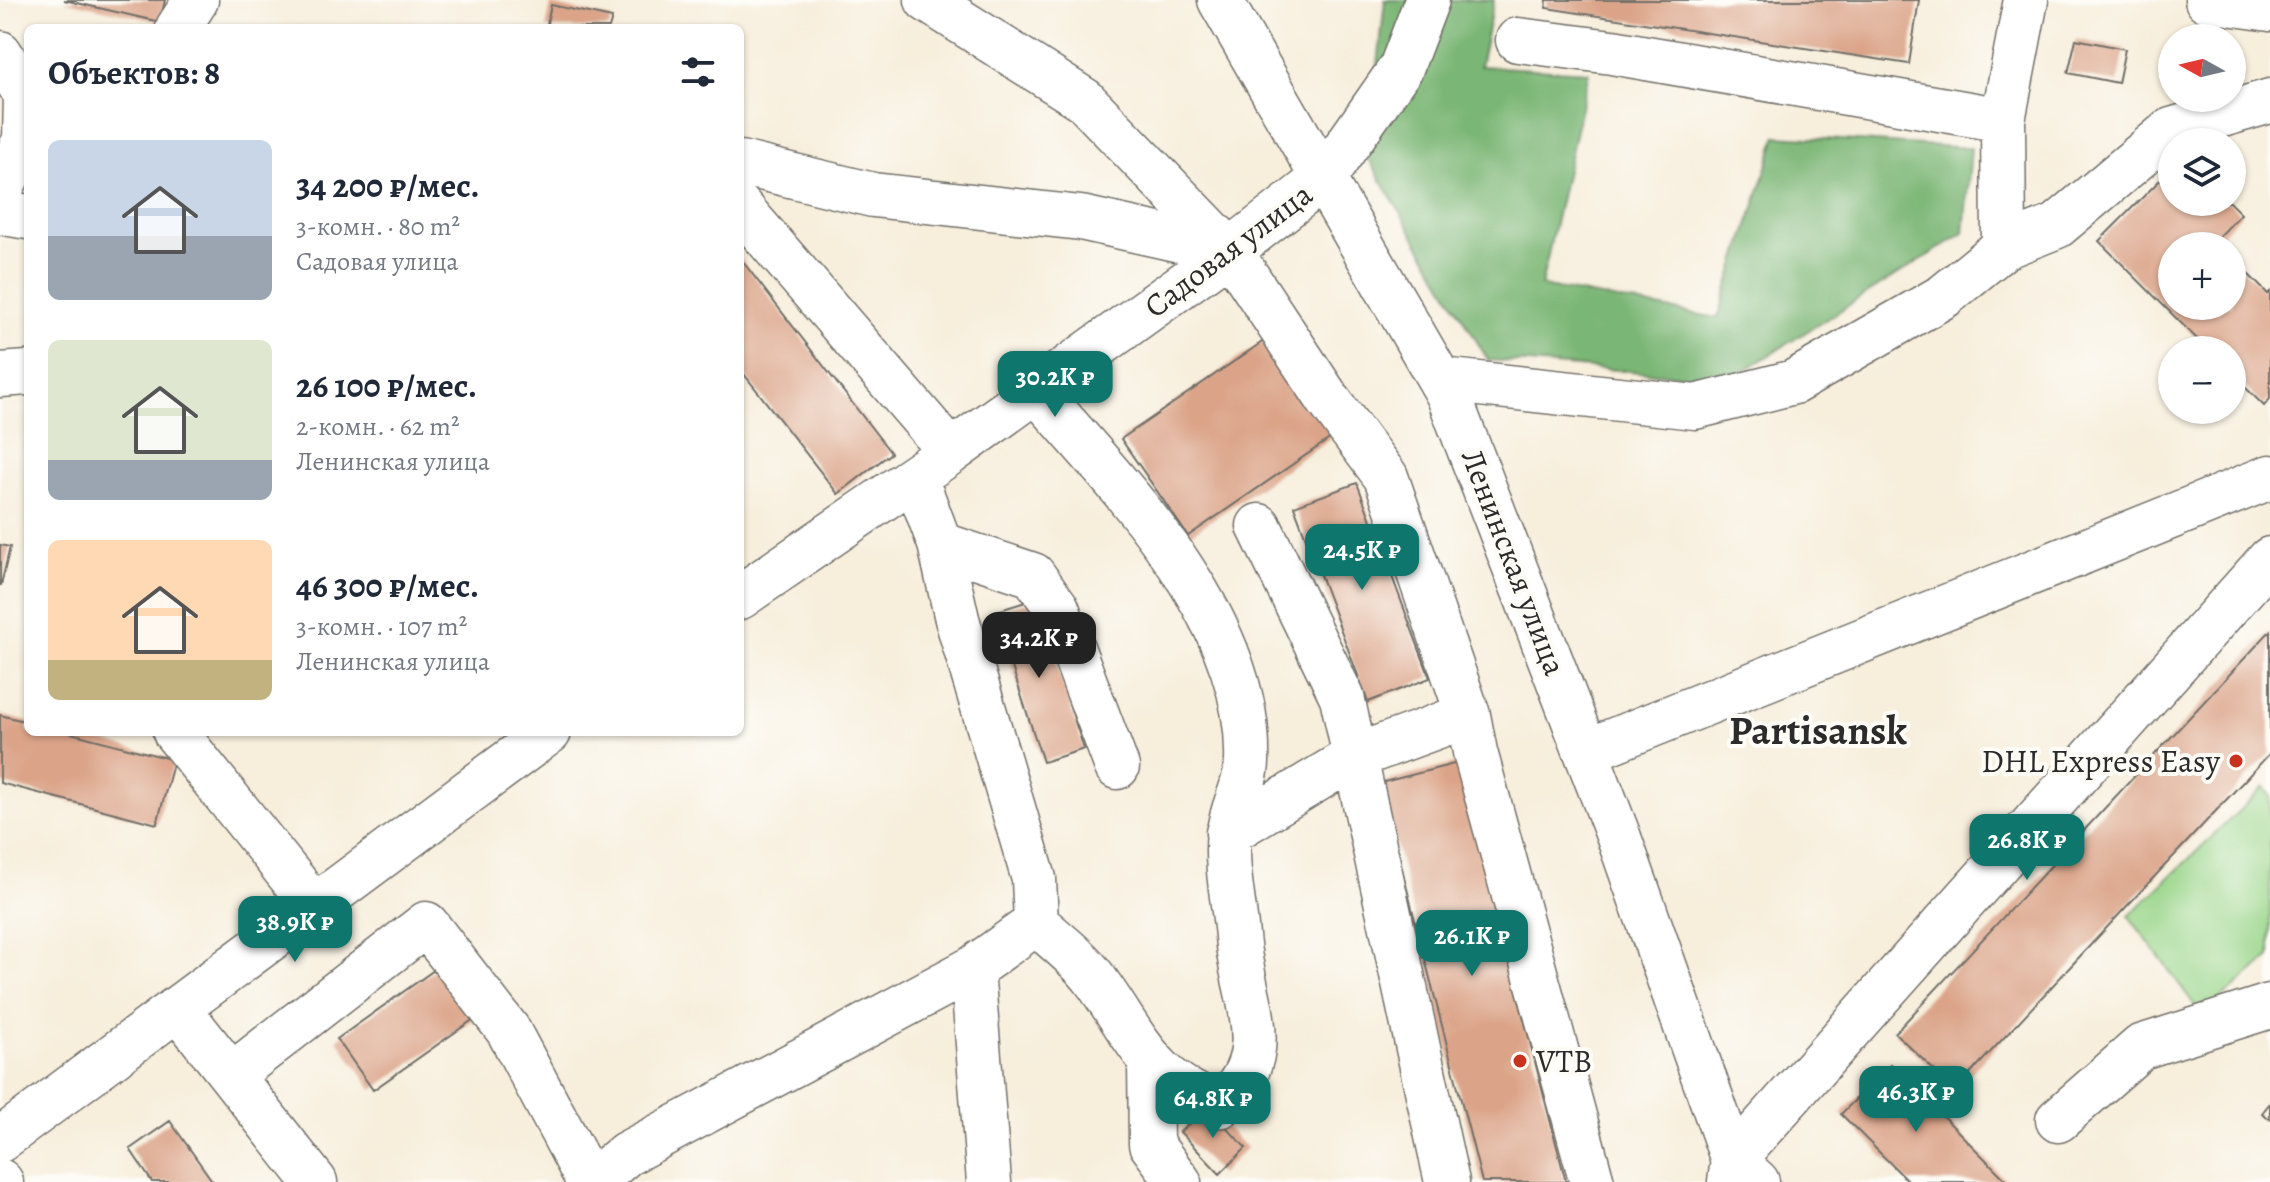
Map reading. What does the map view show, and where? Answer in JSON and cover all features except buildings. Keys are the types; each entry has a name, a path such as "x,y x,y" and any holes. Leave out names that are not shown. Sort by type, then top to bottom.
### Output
{"street":[{"path":"181,24 196,0"},
{"path":"927,0 1084,100 1230,251 1327,398 1386,477 1468,715 1475,752 1592,1182"},
{"name":"Ленинская улица","path":"1220,0 1441,380 1587,751 1740,1175 2270,559"},
{"name":"Садовая улица","path":"744,594 951,452 1230,251 1324,178 1401,68 1427,0"},
{"path":"2004,247 2003,120 2026,0"},
{"path":"2207,0 2270,9"},
{"path":"1518,40 1612,52 2003,120"},
{"path":"0,53 24,92"},
{"path":"1441,380 1695,407 1794,382 1944,296 2004,247 2057,226 2171,130 2270,101"},
{"path":"0,191 24,144"},
{"path":"744,164 873,195 1081,218 1230,251"},
{"path":"0,212 24,216"},
{"path":"744,212 951,452"},
{"path":"0,375 24,373"},
{"path":"915,477 940,544 957,619 1034,879 1036,923 1092,975 1150,1062 1193,1097 1221,1105 1241,1087 1256,1047 1237,942 1228,833 1247,764 1240,684 1204,601 1121,488 1036,390"},
{"path":"1587,751 2270,477"},
{"path":"1259,526 1342,697 1447,1182"},
{"path":"940,544 1033,575 1057,608 1117,767"},
{"path":"1228,833 1354,757 1468,715"},
{"path":"178,736 315,907"},
{"path":"0,1140 544,736"},
{"path":"233,1074 426,924 508,1030 591,1182 626,1154 972,969 1036,923"},
{"path":"972,969 989,1182"},
{"path":"2058,1120 2141,1047 2270,1006"},
{"path":"178,1008 315,1182"},
{"path":"1150,1062 1151,1144 1179,1182"}],"green space":[{"path":"1385,0 1494,0 1480,66 1589,72 1541,286 1718,318 1777,136 1971,148 1964,233 1731,379 1488,360 1368,158"},
{"path":"2264,787 2270,796 2270,957 2202,1015 2129,916"}],"place":[{"name":"DHL Express Easy","path":"2236,761"},
{"name":"VTB","path":"1520,1061"}],"district":[{"name":"Partisansk","path":"1818,730"}]}
